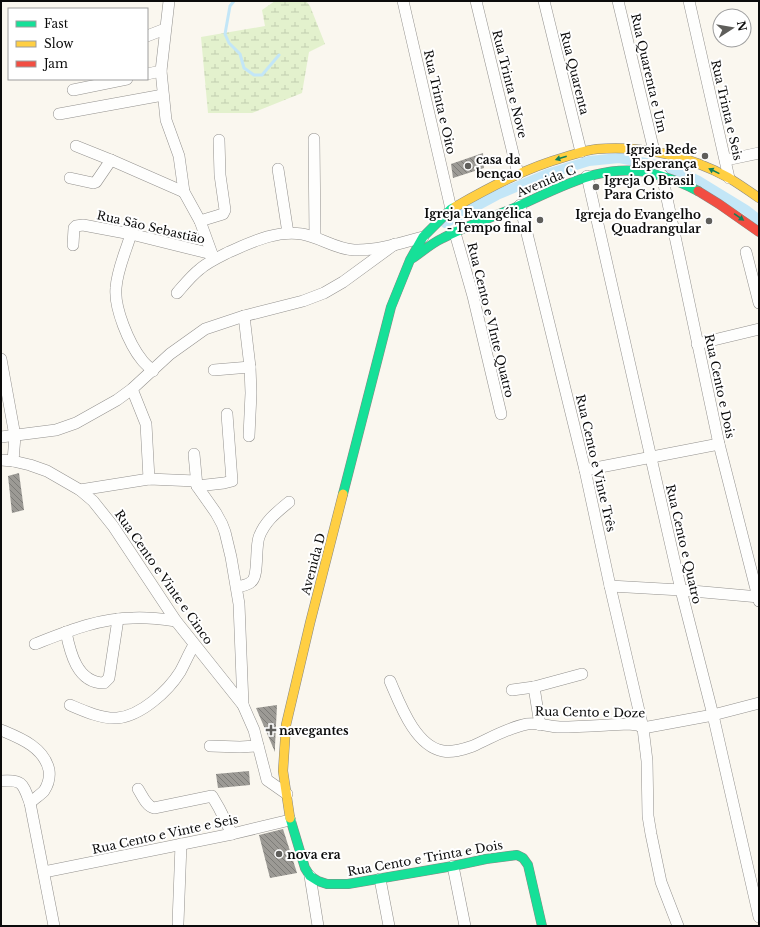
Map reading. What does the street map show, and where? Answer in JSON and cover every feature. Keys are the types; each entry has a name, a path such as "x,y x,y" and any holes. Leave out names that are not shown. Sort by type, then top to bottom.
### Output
{"main road":[{"name":"Avenida D","path":"310,876 305,868 290,820 283,771 286,725 310,623 389,314 410,260 423,237 451,209 482,191 518,174 546,162 581,152 613,148 630,148 654,151 702,165 729,178 759,198"},
{"name":"Avenida C","path":"410,260 433,244 455,233 520,205 559,186 587,176 607,172 651,172 681,182 712,198 759,232"},
{"name":"Rua Cento e Trinta e Dois","path":"310,876 327,884 348,884 486,859 517,855 523,858 528,865 542,926"}],"street":[{"path":"169,1 161,71 166,120 179,156 184,192 200,220 213,257"},
{"name":"Rua Trinta e Oito","path":"403,1 451,209"},
{"name":"Rua Trinta e Nove","path":"476,1 518,174"},
{"name":"Rua Quarenta","path":"544,1 581,152"},
{"name":"Rua Quarenta e Um","path":"618,1 654,151"},
{"name":"Rua Trinta e Seis","path":"689,1 729,178"},
{"path":"148,36 165,28"},
{"path":"148,74 161,71"},
{"path":"73,90 122,80"},
{"path":"59,114 163,95"},
{"path":"314,139 315,237"},
{"path":"200,220 223,214 226,210 220,175 219,140"},
{"path":"76,146 184,192"},
{"path":"726,160 759,153"},
{"path":"70,178 93,183 96,182 111,160"},
{"path":"278,169 288,233"},
{"name":"Rua Cento e Dois","path":"662,175 719,444 759,599"},
{"name":"Rua Cento e Quatro","path":"587,176 680,590 713,715 759,917"},
{"name":"Rua Cento e Vinte Três","path":"520,205 585,470 643,728 647,761 648,816 650,834 662,882 678,926"},
{"name":"Rua São Sebastião","path":"73,245 74,228 79,226 131,234 213,257"},
{"path":"177,293 189,279 213,257 272,235 288,233 315,237 342,248 355,250 369,249 423,237"},
{"name":"Rua Cento e VInte Quatro","path":"455,233 473,296 501,414"},
{"path":"131,234 116,282 116,300 127,333 134,348 142,360 153,371"},
{"path":"1,437 56,430 76,423 117,400 153,371 170,354 205,329 244,316 303,301 324,293 343,282 395,244"},
{"path":"746,252 759,303"},
{"path":"244,316 250,367 251,393 249,436"},
{"path":"697,344 759,329"},
{"path":"1,359 15,436 13,461"},
{"path":"214,370 250,367"},
{"path":"132,389 146,424 149,479"},
{"path":"80,490 149,479 196,484 224,483 232,481 227,414"},
{"path":"585,470 719,444"},
{"path":"194,454 196,484 216,513 225,532 237,587 243,705"},
{"name":"Rua Cento e Vinte e Cinco","path":"1,460 30,465 46,471 80,490 93,501 113,526 176,621 243,705 254,730 267,780 287,794"},
{"path":"237,587 252,582 255,578 256,549 261,532 269,519 289,502"},
{"path":"610,586 680,590 759,599"},
{"path":"35,644 66,632 104,621 144,618 176,621"},
{"path":"66,632 70,651 80,670 90,680 104,683 109,678 118,619"},
{"path":"70,705 108,718 118,718 132,714 147,706 170,685 194,645"},
{"path":"512,690 534,687 582,674"},
{"name":"Rua Cento e Doze","path":"390,681 400,704 417,733 424,741 434,748 451,752 472,746 504,731 526,724 559,727 628,724 638,725 643,728 713,715 759,703"},
{"path":"534,687 540,725"},
{"path":"1,730 34,746 47,763 50,776 48,784 30,803"},
{"path":"210,746 258,746"},
{"path":"1,781 16,781 21,784 30,803 54,926"},
{"path":"138,789 148,804 154,808 212,796 220,808 232,834"},
{"name":"Rua Cento e Vinte e Seis","path":"44,872 232,834 290,820"},
{"path":"178,923 181,844"},
{"path":"453,866 465,926"},
{"path":"310,876 318,926"},
{"path":"380,879 389,926"}],"green space":[{"path":"275,1 306,1 310,6 325,44 309,52 302,93 252,113 208,113 201,37 265,26 262,10"}],"building":[{"name":"casa da bençao","path":"483,153 484,168 453,178 451,164"},
{"path":"19,473 24,510 12,513 8,476"},
{"name":"navegantes","path":"277,705 275,746 275,752 256,708"},
{"path":"249,771 250,785 218,788 216,774"},
{"name":"nova era","path":"283,829 297,873 270,878 259,835"}],"waterway":[{"path":"234,1 230,6 225,34 229,43 240,54 244,68 254,75 262,75 279,55"},
{"path":"445,223 497,195 547,174 589,161 619,158 667,167 697,180 746,210 759,220"}],"traffic: fast":[{"path":"413,258 435,242 460,230 566,185 602,173 639,171 668,178 698,191"},
{"path":"343,494 391,307 410,260 423,237 451,209 455,207"},
{"path":"290,818 305,868 310,876 327,884 348,884 486,859 517,855 523,858 528,865 542,926"}],"traffic: slow":[{"path":"455,207 522,172 551,161 585,151 614,148 648,151 682,158 714,170 759,198"},
{"path":"290,818 283,771 286,725 343,494"}],"traffic: jam":[{"path":"698,191 759,232"}],"place":[{"name":"Igreja Rede Esperança","path":"705,156"},
{"name":"casa da bençao","path":"468,166"},
{"name":"Igreja O Brasil Para Cristo","path":"596,187"},
{"name":"Igreja Evangélica - Tempo final","path":"540,220"},
{"name":"Igreja do Evangelho Quadrangular","path":"709,221"},
{"name":"navegantes","path":"271,730"},
{"name":"nova era","path":"279,854"}]}
